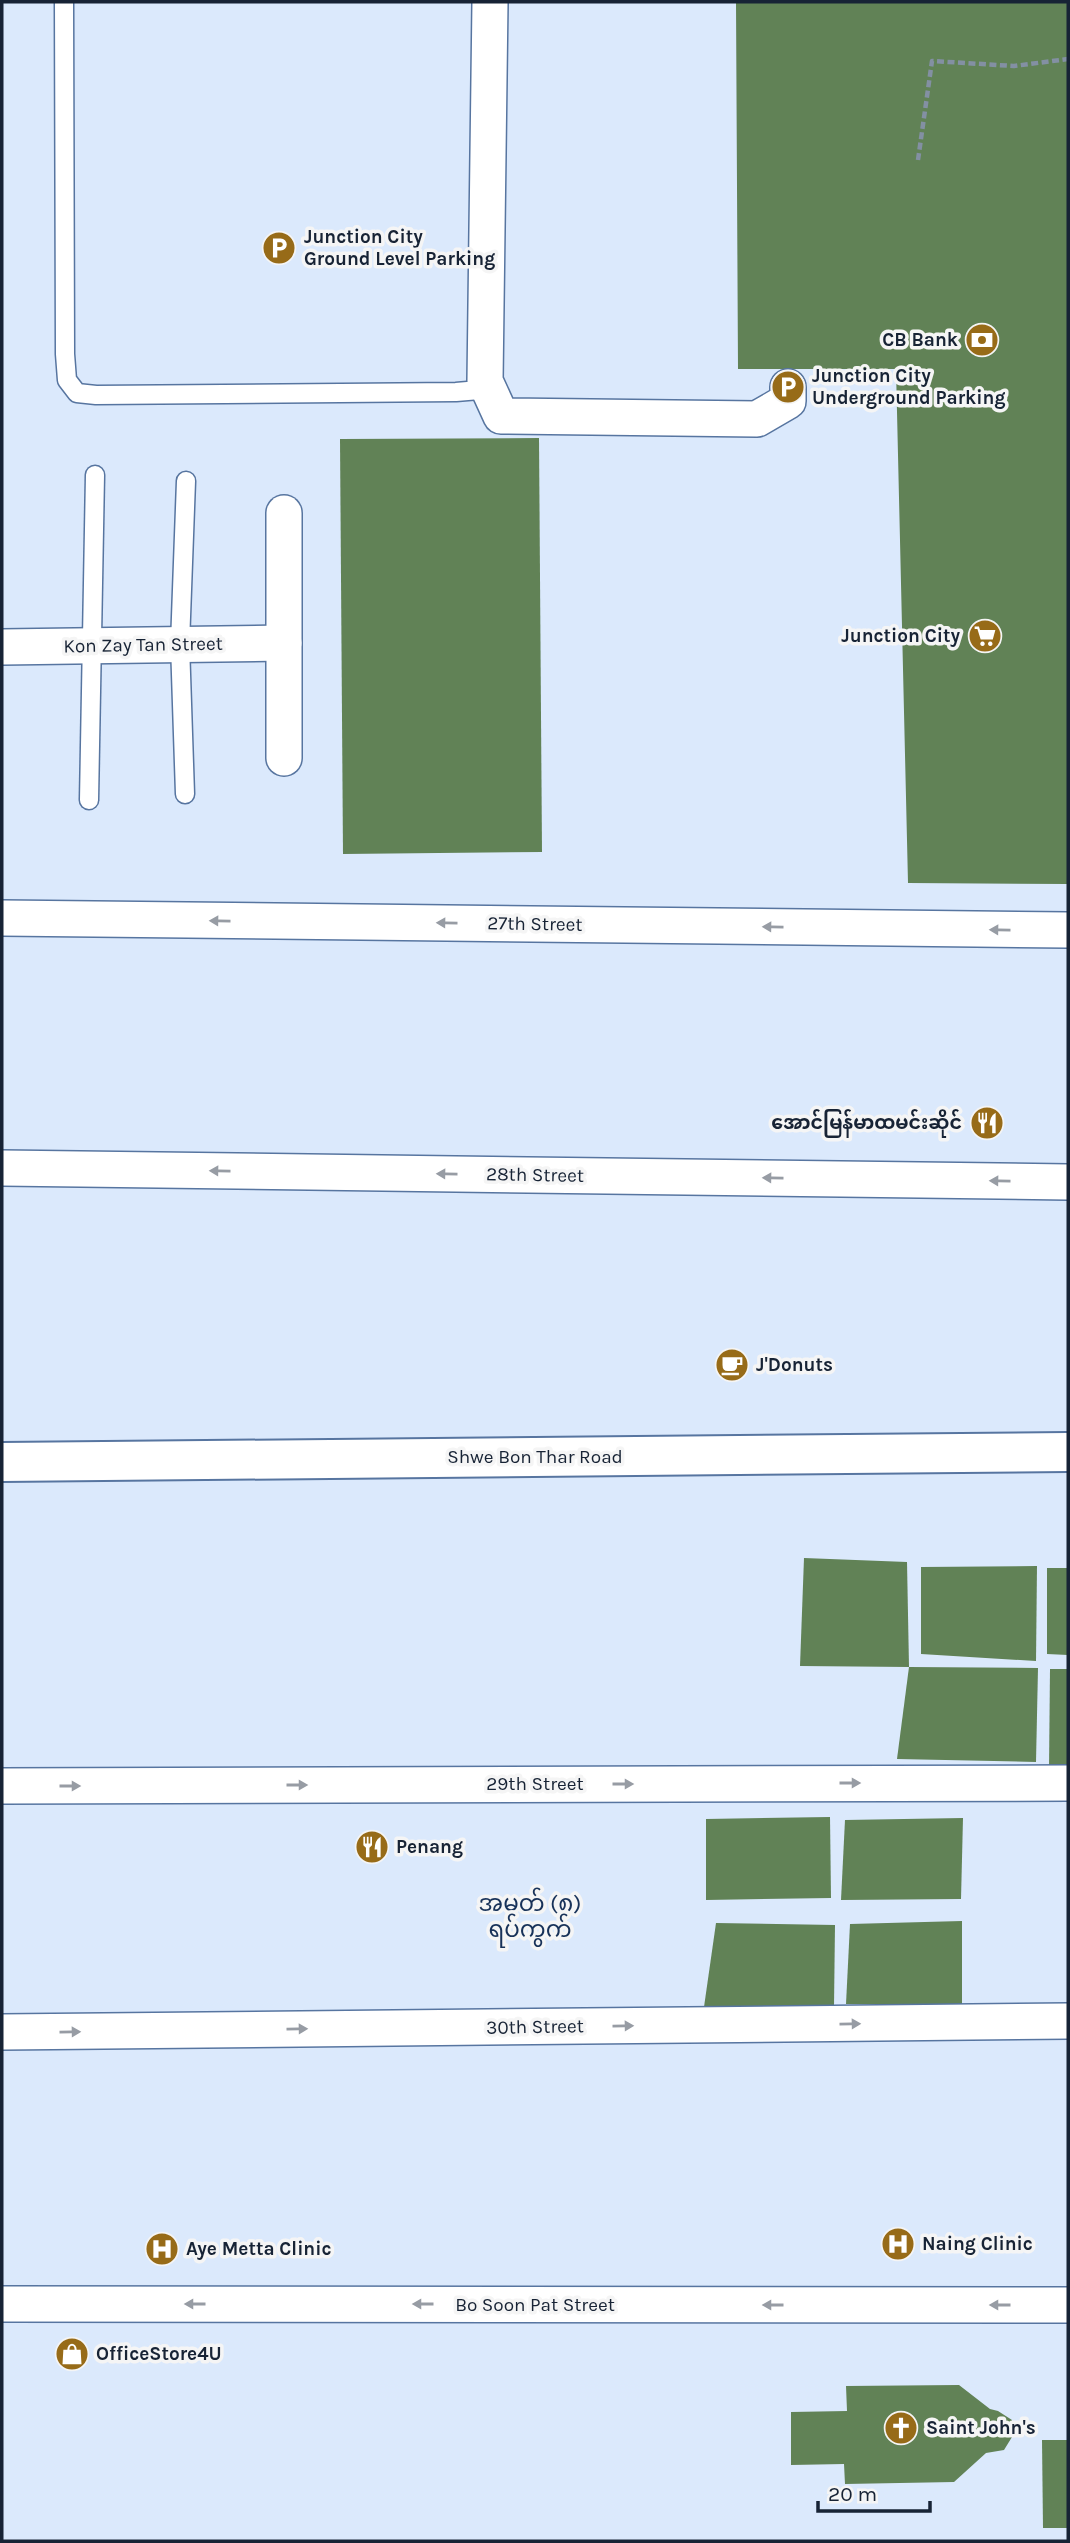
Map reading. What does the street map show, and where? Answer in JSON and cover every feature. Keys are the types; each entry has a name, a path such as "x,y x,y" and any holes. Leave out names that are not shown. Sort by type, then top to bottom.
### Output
{"main road":[{"name":"Shwe Bon Thar Road","path":"2,1462 1068,1452"}],"street":[{"path":"490,2 485,381 496,389 501,416 757,419 788,401 788,387"},
{"path":"284,513 284,758"},
{"name":"Kon Zay Tan Street","path":"2,647 284,643"},
{"name":"27th Street","path":"2,918 1068,930"},
{"name":"28th Street","path":"2,1168 1068,1182"},
{"name":"29th Street","path":"2,1786 1068,1783"},
{"name":"30th Street","path":"2,2032 1068,2021"},
{"name":"Bo Soon Pat Street","path":"2,2304 1068,2305"}],"lane":[{"path":"64,2 65,355 67,380 77,393 456,392 496,389"},
{"path":"89,800 95,475"},
{"path":"185,794 180,644 186,481"}],"path":[{"path":"918,160 932,61 1014,66 1068,59"}],"building":[{"name":"Junction City","path":"736,2 1068,2 1068,884 908,883 896,369 738,369"},
{"path":"539,438 542,852 343,854 340,439"},
{"path":"804,1558 907,1562 909,1667 800,1666"},
{"path":"1037,1566 1036,1661 921,1654 921,1567"},
{"path":"1047,1568 1068,1568 1068,1655 1047,1654"},
{"path":"909,1667 1038,1668 1036,1762 897,1759"},
{"path":"1050,1669 1068,1669 1068,1769 1049,1769"},
{"path":"830,1817 831,1898 706,1900 706,1819"},
{"path":"963,1818 961,1899 841,1900 845,1820"},
{"path":"962,1921 962,2005 846,2004 850,1924"},
{"path":"716,1923 835,1925 834,2006 704,2007"},
{"name":"Saint John's","path":"959,2385 990,2409 1012,2420 1012,2437 1004,2450 986,2453 954,2482 845,2484 844,2464 791,2465 791,2412 847,2411 846,2386"},
{"path":"1042,2440 1068,2440 1068,2528 1043,2528"}],"place":[{"name":"Junction City Ground Level Parking","path":"279,248"},
{"name":"CB Bank","path":"982,340"},
{"name":"Junction City Underground Parking","path":"788,387"},
{"name":"Junction City","path":"985,636"},
{"name":"အောင်မြန်မာထမင်းဆိုင်","path":"987,1123"},
{"name":"J'Donuts","path":"732,1365"},
{"name":"Penang","path":"372,1847"},
{"name":"Naing Clinic","path":"898,2244"},
{"name":"Aye Metta Clinic","path":"162,2249"},
{"name":"OfficeStore4U","path":"72,2354"},
{"name":"Saint John's","path":"901,2428"}],"district":[{"name":"အမှတ် (၈) ရပ်ကွက်","path":"530,1916"}]}
